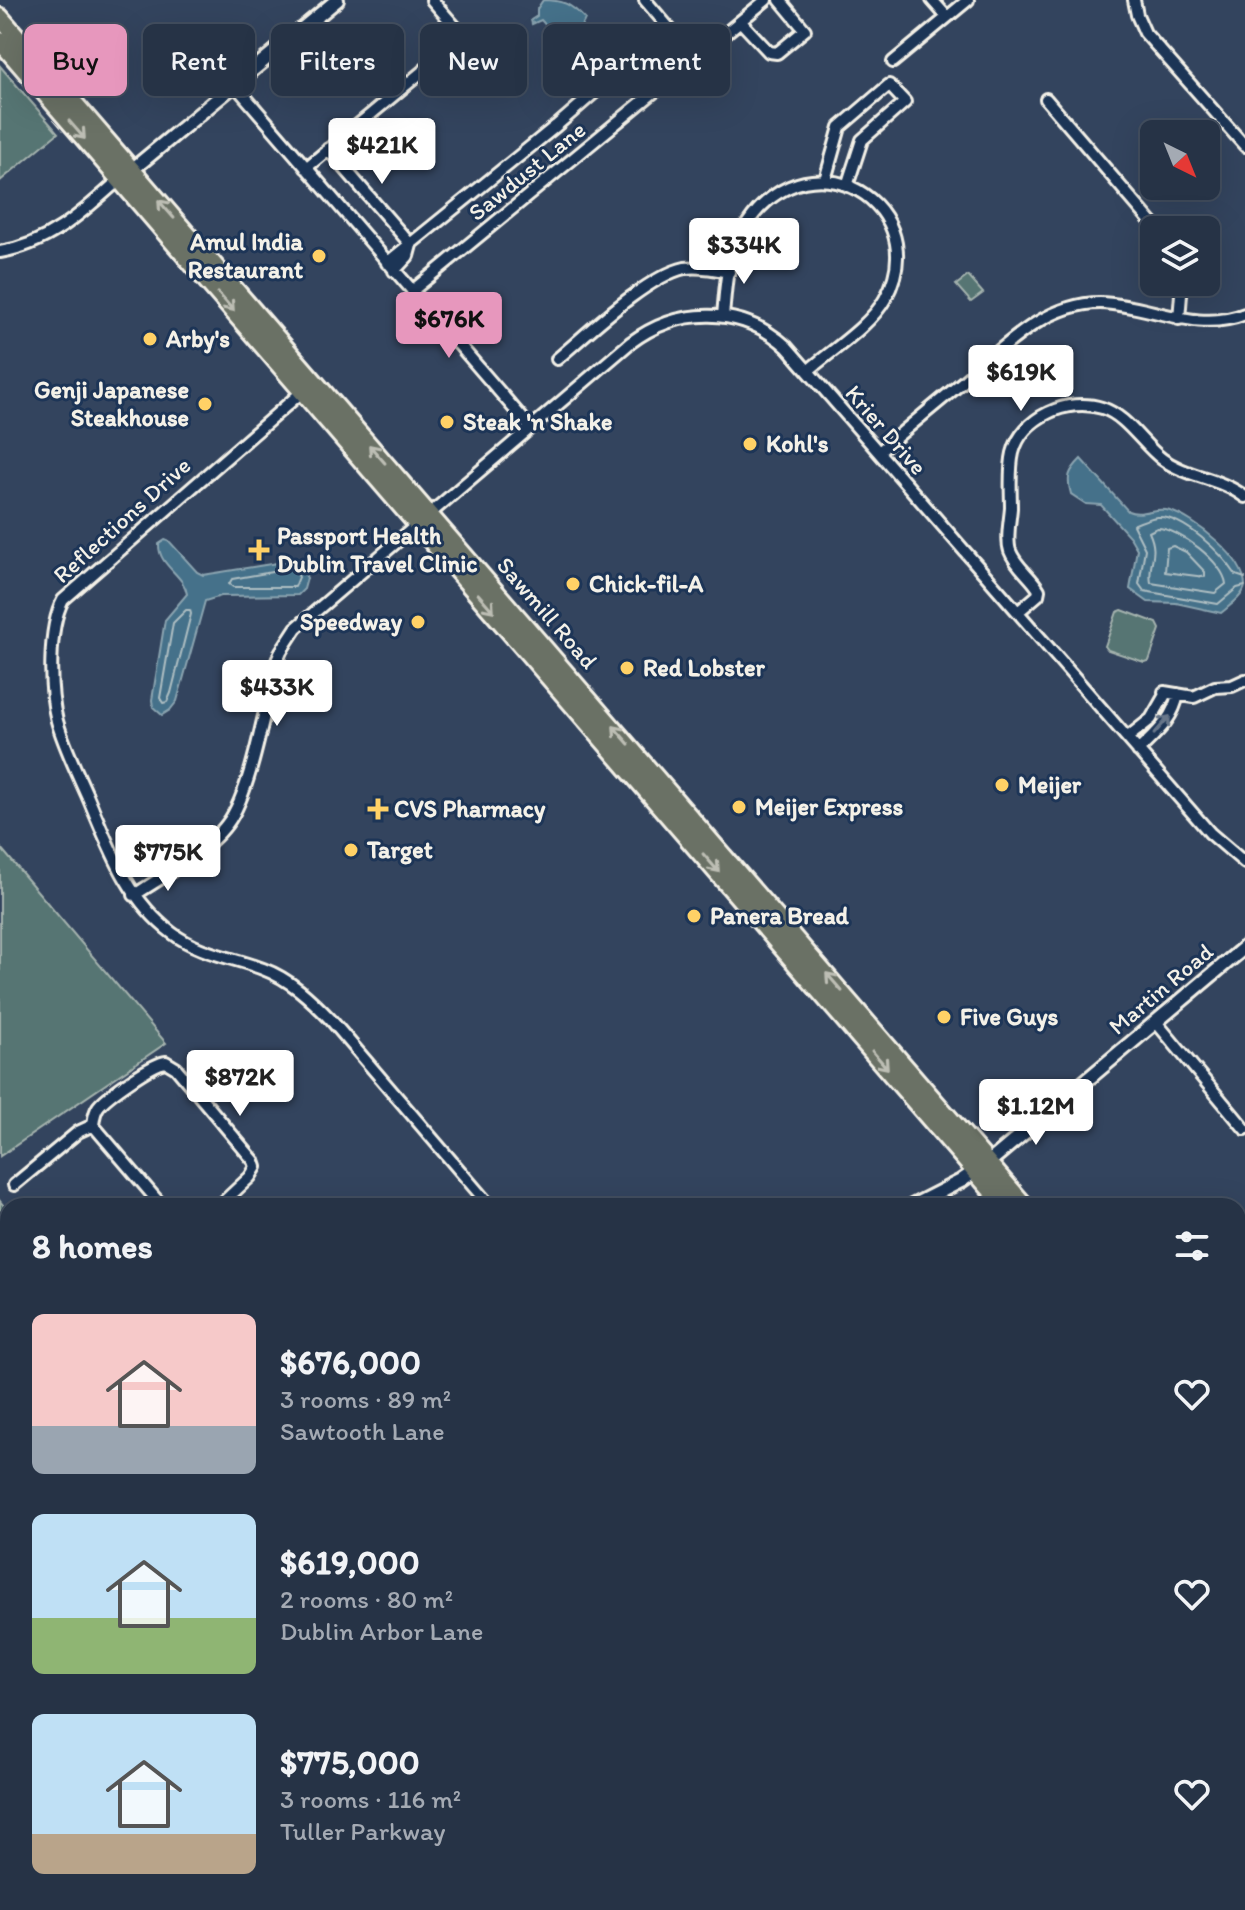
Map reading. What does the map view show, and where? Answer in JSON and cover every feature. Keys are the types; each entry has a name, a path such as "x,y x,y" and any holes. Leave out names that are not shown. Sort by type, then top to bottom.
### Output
{"main road":[{"name":"Sawmill Road","path":"0,17 303,391 422,518"},
{"name":"Sawmill Road","path":"0,41 126,175 982,1167 1016,1198"},
{"name":"Sawmill Road","path":"982,1167 1000,1198"}],"street":[{"path":"255,68 337,0"},
{"path":"306,168 464,37 432,0"},
{"path":"390,267 408,256 411,245 669,28 645,0"},
{"name":"Sawdust Lane","path":"412,291 766,0"},
{"path":"741,22 769,52 777,53 805,30 780,0"},
{"path":"932,0 947,17"},
{"path":"893,62 968,0"},
{"path":"1134,0 1145,33 1245,146"},
{"path":"825,180 840,127 889,85 905,102 862,140 847,186"},
{"path":"0,252 33,243 54,233 222,96"},
{"path":"244,96 530,427"},
{"path":"1046,99 1146,216"},
{"path":"328,149 411,245"},
{"path":"723,316 734,250 764,202 785,187 825,180 867,196 888,222 896,243 896,267 883,303 809,370"},
{"path":"557,359 623,305 669,274 687,268 729,272"},
{"path":"1179,319 1181,296"},
{"path":"879,452 1024,331 1055,314 1099,303 1204,322 1245,315"},
{"name":"Krier Drive","path":"134,895 209,842 232,817 243,794 275,666 289,636 305,619 648,331 682,317 723,316 750,323 784,344 1214,838 1245,863"},
{"name":"Reflections Drive","path":"303,391 68,595 58,612 52,674 57,721 108,844 134,895 160,924 182,940 275,974 309,998 483,1198"},
{"path":"1018,612 1038,595 1039,590 1016,563 1009,548 1013,453 1027,430 1059,407 1100,407 1111,412 1161,458 1245,497"},
{"path":"1169,693 1194,697 1215,687 1232,686 1245,680"},
{"path":"1127,738 1157,712 1169,693"},
{"path":"1138,751 1166,723 1174,709 1169,693"},
{"name":"Martin Road","path":"928,1198 982,1167 1245,947"},
{"path":"1156,1022 1245,1129"},
{"path":"155,1198 93,1125 94,1115 102,1103 160,1062 172,1064 254,1161 256,1167 250,1177 228,1198"},
{"path":"14,1185 78,1132 93,1125"}],"green space":[{"path":"0,66 58,133 0,181"},
{"path":"968,276 983,293 971,302 956,285"},
{"path":"1122,610 1157,623 1160,629 1149,661 1108,650 1105,646 1117,612"},
{"path":"0,847 166,1043 0,1156"}],"water":[{"path":"543,0 561,2 571,6 585,19 582,24 545,24 541,20 532,24"},
{"path":"1081,459 1128,511 1170,511 1204,530 1237,563 1245,586 1239,598 1221,613 1176,603 1148,602 1130,589 1137,549 1130,537 1101,505 1086,504 1071,494 1070,475"},
{"path":"165,540 203,575 289,561 301,566 307,578 304,589 298,595 221,596 205,601 177,701 162,715 153,707 152,700 165,620 187,594 160,552 159,544"}],"place":[{"name":"Amul India Restaurant","path":"319,256"},
{"name":"Arby's","path":"150,339"},
{"name":"Genji Japanese Steakhouse","path":"205,404"},
{"name":"Steak 'n Shake","path":"447,422"},
{"name":"Kohl's","path":"750,444"},
{"name":"Passport Health Dublin Travel Clinic","path":"259,550"},
{"name":"Chick-fil-A","path":"573,584"},
{"name":"Speedway","path":"418,622"},
{"name":"Red Lobster","path":"627,668"},
{"name":"Meijer","path":"1002,785"},
{"name":"Meijer Express","path":"739,807"},
{"name":"CVS Pharmacy","path":"378,809"},
{"name":"Target","path":"351,850"},
{"name":"Panera Bread","path":"694,916"},
{"name":"Five Guys","path":"944,1017"}]}
